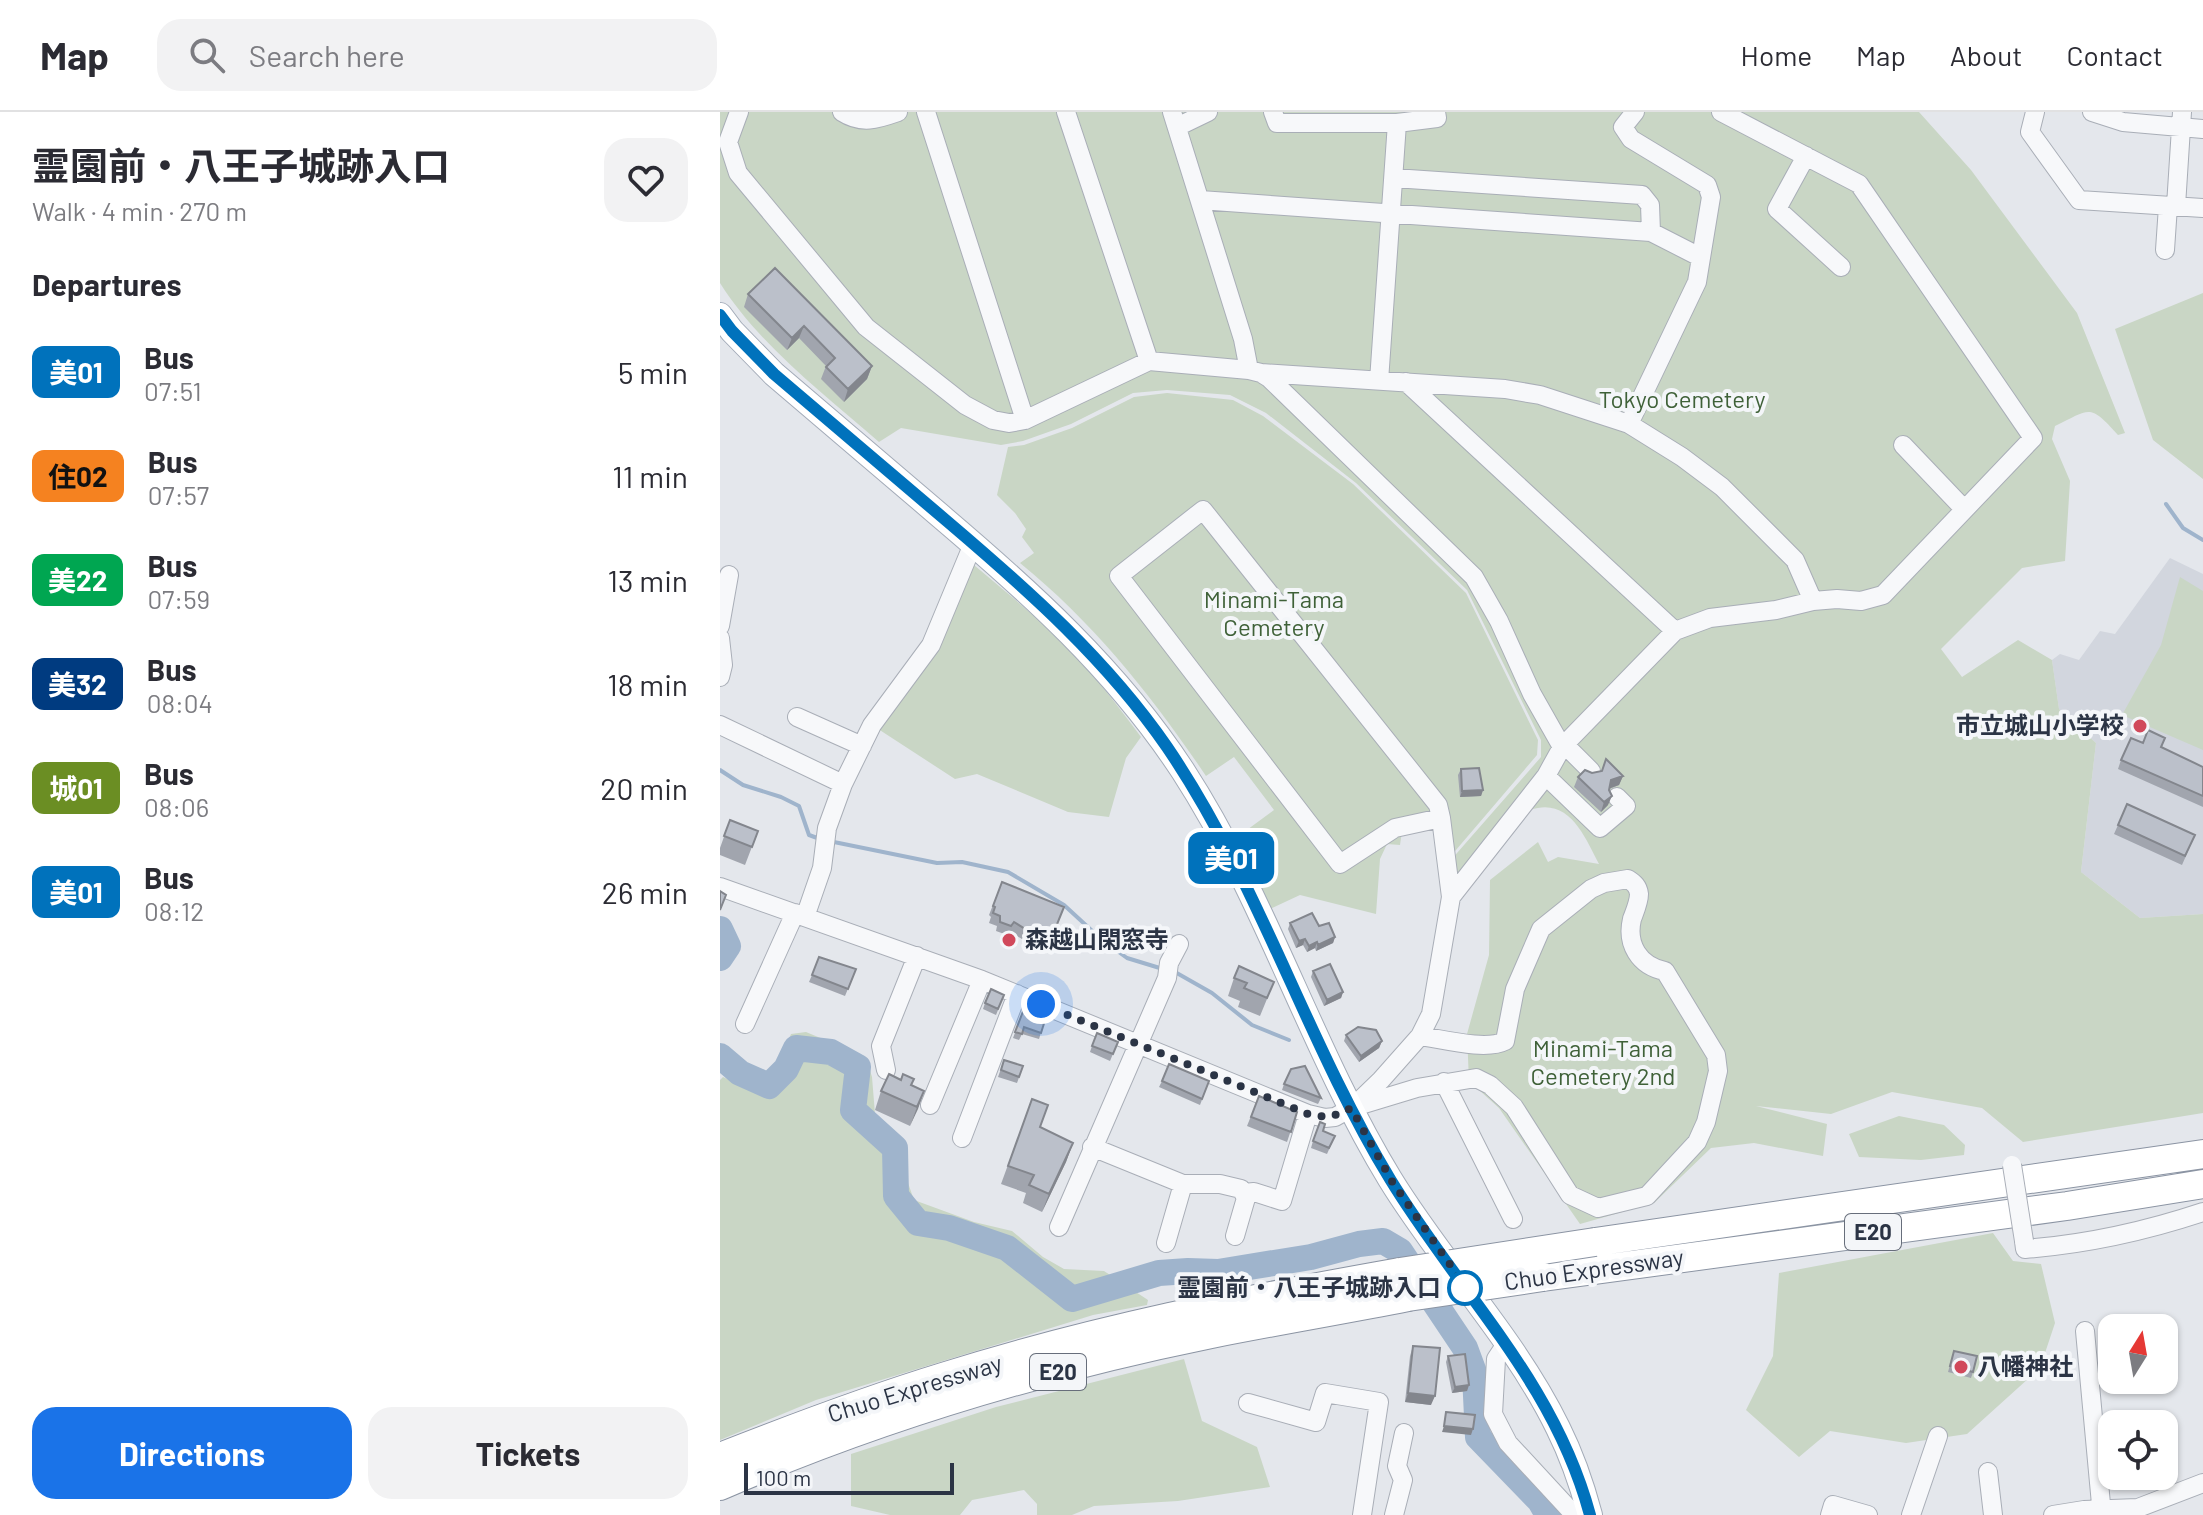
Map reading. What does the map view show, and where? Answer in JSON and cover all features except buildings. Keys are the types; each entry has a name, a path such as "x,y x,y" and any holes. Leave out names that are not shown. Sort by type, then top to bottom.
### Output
{"highway":[{"name":"Chuo Expressway","path":"720,1486 923,1410 1069,1368 1404,1285 1595,1242 2203,1154"},
{"name":"Chuo Expressway","path":"720,1457 823,1417 960,1372 1203,1310 1404,1285 1543,1277 2052,1208 2203,1184"}],"main road":[{"path":"720,315 774,374 973,544 1081,643 1166,745 1224,842 1351,1108 1393,1183 1506,1344 1557,1426 1577,1472 1590,1515"}],"street":[{"path":"739,112 724,150 729,175 876,337 965,405 993,420 1009,423 1025,420 1149,361 1540,395 1629,424 1722,487 1795,560 1813,601"},
{"path":"842,112 851,118 870,121 898,112"},
{"path":"926,112 1025,420"},
{"path":"1066,112 1149,361"},
{"path":"1208,112 1175,120 1255,371 1284,392 1474,577 1499,621 1532,694 1564,746 1591,771"},
{"path":"1273,112 1277,123 1397,123 1437,118 1436,112"},
{"path":"1629,424 1697,282 1711,192 1707,185 1631,139 1623,127 1635,112"},
{"path":"1451,897 1546,776 1564,746 1675,631 1710,618 1776,610 1813,601 1861,601 1883,595 2033,438 1859,184 1721,112"},
{"path":"2035,112 2030,132 2079,200 2203,208"},
{"path":"2092,112 2123,122 2182,120 2203,129"},
{"path":"2165,250 2182,120"},
{"path":"1379,381 1397,123"},
{"path":"1806,156 1777,209 1841,267"},
{"path":"1394,178 1642,195 1650,205 1651,232"},
{"path":"1200,200 1651,232 1700,257"},
{"path":"1406,382 1675,631"},
{"path":"1903,445 1964,509"},
{"path":"720,887 982,980 1308,1114 1335,1117 1351,1108 1420,1036 1431,1014 1451,897 1441,818 1438,805 1203,510 1119,576 1340,864 1395,828 1441,818"},
{"path":"745,1024 822,868 826,838 843,784 865,739 931,645 973,544"},
{"path":"720,626 729,575"},
{"path":"720,638 723,665 720,677"},
{"path":"797,717 865,739"},
{"path":"720,725 843,784"},
{"path":"1546,776 1600,828 1626,806 1617,797"},
{"path":"1351,1108 1444,1082 1476,1078 1490,1085 1514,1107 1570,1195 1598,1208 1647,1196 1697,1142 1706,1122 1718,1071 1716,1055 1665,971 1647,965 1632,944 1630,933 1639,896 1635,883 1622,878 1591,889 1541,929 1515,989 1505,1041 1498,1045 1477,1044 1420,1036"},
{"path":"1059,1227 1179,944"},
{"path":"886,1070 881,1046 917,956"},
{"path":"930,1105 982,980"},
{"path":"962,1138 1017,994"},
{"path":"1444,1082 1513,1219"},
{"path":"1244,1193 1254,1192 1282,1201 1308,1114"},
{"path":"1092,1147 1183,1184 1220,1184 1241,1189 1246,1198 1235,1236"},
{"path":"2012,1161 2025,1249 2147,1231 2203,1212"},
{"path":"1166,1243 1183,1184"},
{"path":"2085,1331 2098,1410"},
{"path":"1506,1344 1496,1359 1493,1414 1508,1443 1570,1510 1583,1515"},
{"path":"1248,1403 1316,1422 1325,1393 1379,1402 1363,1515"},
{"path":"1394,1515 1403,1480 1397,1466 1404,1433"},
{"path":"1911,1515 1938,1436"},
{"path":"1988,1472 1993,1515"},
{"path":"2053,1515 2138,1508 2203,1483"},
{"path":"2102,1512 2103,1490"},
{"path":"1830,1515 1833,1505 1868,1515"}],"shaded area":[{"name":"市立城山小学校","path":"2170,558 2203,574 2203,914 2140,918 2081,872 2096,743 2059,709 2052,660 2060,654 2079,660 2100,631 2115,634"}],"green space":[{"name":"Tokyo Cemetery","path":"720,112 1919,112 1971,170 2077,313 2125,433 2118,435 2101,418 2089,412 2055,426 2052,439 2070,481 2065,561 2022,568 1941,649 1962,677 2018,640 2052,660 2059,709 2096,743 2081,872 2140,918 2203,914 2203,1113 2023,1142 1982,1108 1892,1092 1831,1114 1756,1106 1827,1124 1823,1156 1754,1143 1711,1148 1654,1203 1580,1224 1499,1108 1469,1081 1467,1034 1489,955 1490,880 1538,842 1548,862 1558,857 1599,864 1574,822 1555,809 1544,807 1530,810 1455,893 1450,861 1541,757 1541,740 1467,590 1356,483 1266,413 1230,395 1167,390 1133,393 1071,424 1023,441 1001,445 901,428 879,442 773,348 720,283"},
{"path":"2203,293 2203,479 2153,440 2115,329"},
{"name":"Minami-Tama Cemetery","path":"1167,393 1233,400 1263,416 1353,484 1466,593 1538,740 1537,755 1450,857 1446,823 1402,831 1400,845 1387,844 1380,859 1376,914 1300,895 1270,909 1240,835 1274,810 1234,757 1206,776 1121,662 1073,611 1020,563 1034,553 1022,537 1026,529 997,495 1008,447 1024,445 1072,428 1134,397"},
{"path":"968,560 1066,646 1141,737 1126,758 1109,817 1068,812 977,774 955,779 872,725 931,645"},
{"path":"2180,577 2203,591 2203,750 2122,715 2161,645"},
{"path":"806,1032 866,1057 872,1077 875,1114 890,1132 914,1200 974,1222 1012,1231 1043,1257 1064,1269 1104,1271 1148,1300 1147,1305 1093,1315 816,1400 720,1440 720,1080 723,1077 754,1092 778,1069 791,1034"},
{"path":"1899,1116 1944,1125 1965,1145 1964,1155 1921,1160 1859,1157 1849,1134"},
{"path":"1993,1233 2013,1261 2041,1264 2055,1323 2040,1368 1967,1434 1906,1443 1830,1431 1799,1457 1746,1410 1773,1356 1779,1273"},
{"path":"1184,1359 1202,1421 1257,1447 1270,1487 1178,1501 1094,1506 1072,1515 1037,1515 1037,1504 1024,1490 972,1500 960,1515 890,1515 851,1506 851,1454 996,1407"}],"waterway":[{"path":"2166,504 2183,528 2203,540"},
{"path":"720,770 743,785 799,806 809,835 820,839"},
{"path":"829,841 937,863 962,862 1008,872 1064,905 1127,958 1163,969"},
{"path":"720,929 728,946 720,958"},
{"path":"1175,972 1212,993 1252,1025 1289,1040"},
{"path":"720,1056 740,1073 769,1086 786,1069 796,1048 831,1052 858,1067 853,1110 895,1148 896,1196 918,1223 949,1228 1007,1248 1072,1299 1159,1273 1218,1272 1311,1257 1383,1241 1400,1251 1465,1348 1475,1375 1478,1437 1540,1501 1548,1515"},
{"path":"1389,1233 1390,1245"}],"bus line":[{"name":"美01","path":"720,315 774,374 1049,612 1081,643 1145,716 1206,808 1224,842 1365,1137 1437,1249 1545,1404 1577,1472 1590,1515"}],"place":[{"name":"市立城山小学校","path":"2140,726"},
{"name":"森越山閑窓寺","path":"1009,940"},
{"name":"霊園前・八王子城跡入口","path":"1465,1288"},
{"name":"八幡神社","path":"1961,1367"}],"route":[{"path":"1041,1004 1308,1114 1335,1117 1351,1108 1393,1183 1472,1296 1465,1288"}],"park label":[{"name":"Minami-Tama Cemetery 2nd","path":"1603,1063"}]}
